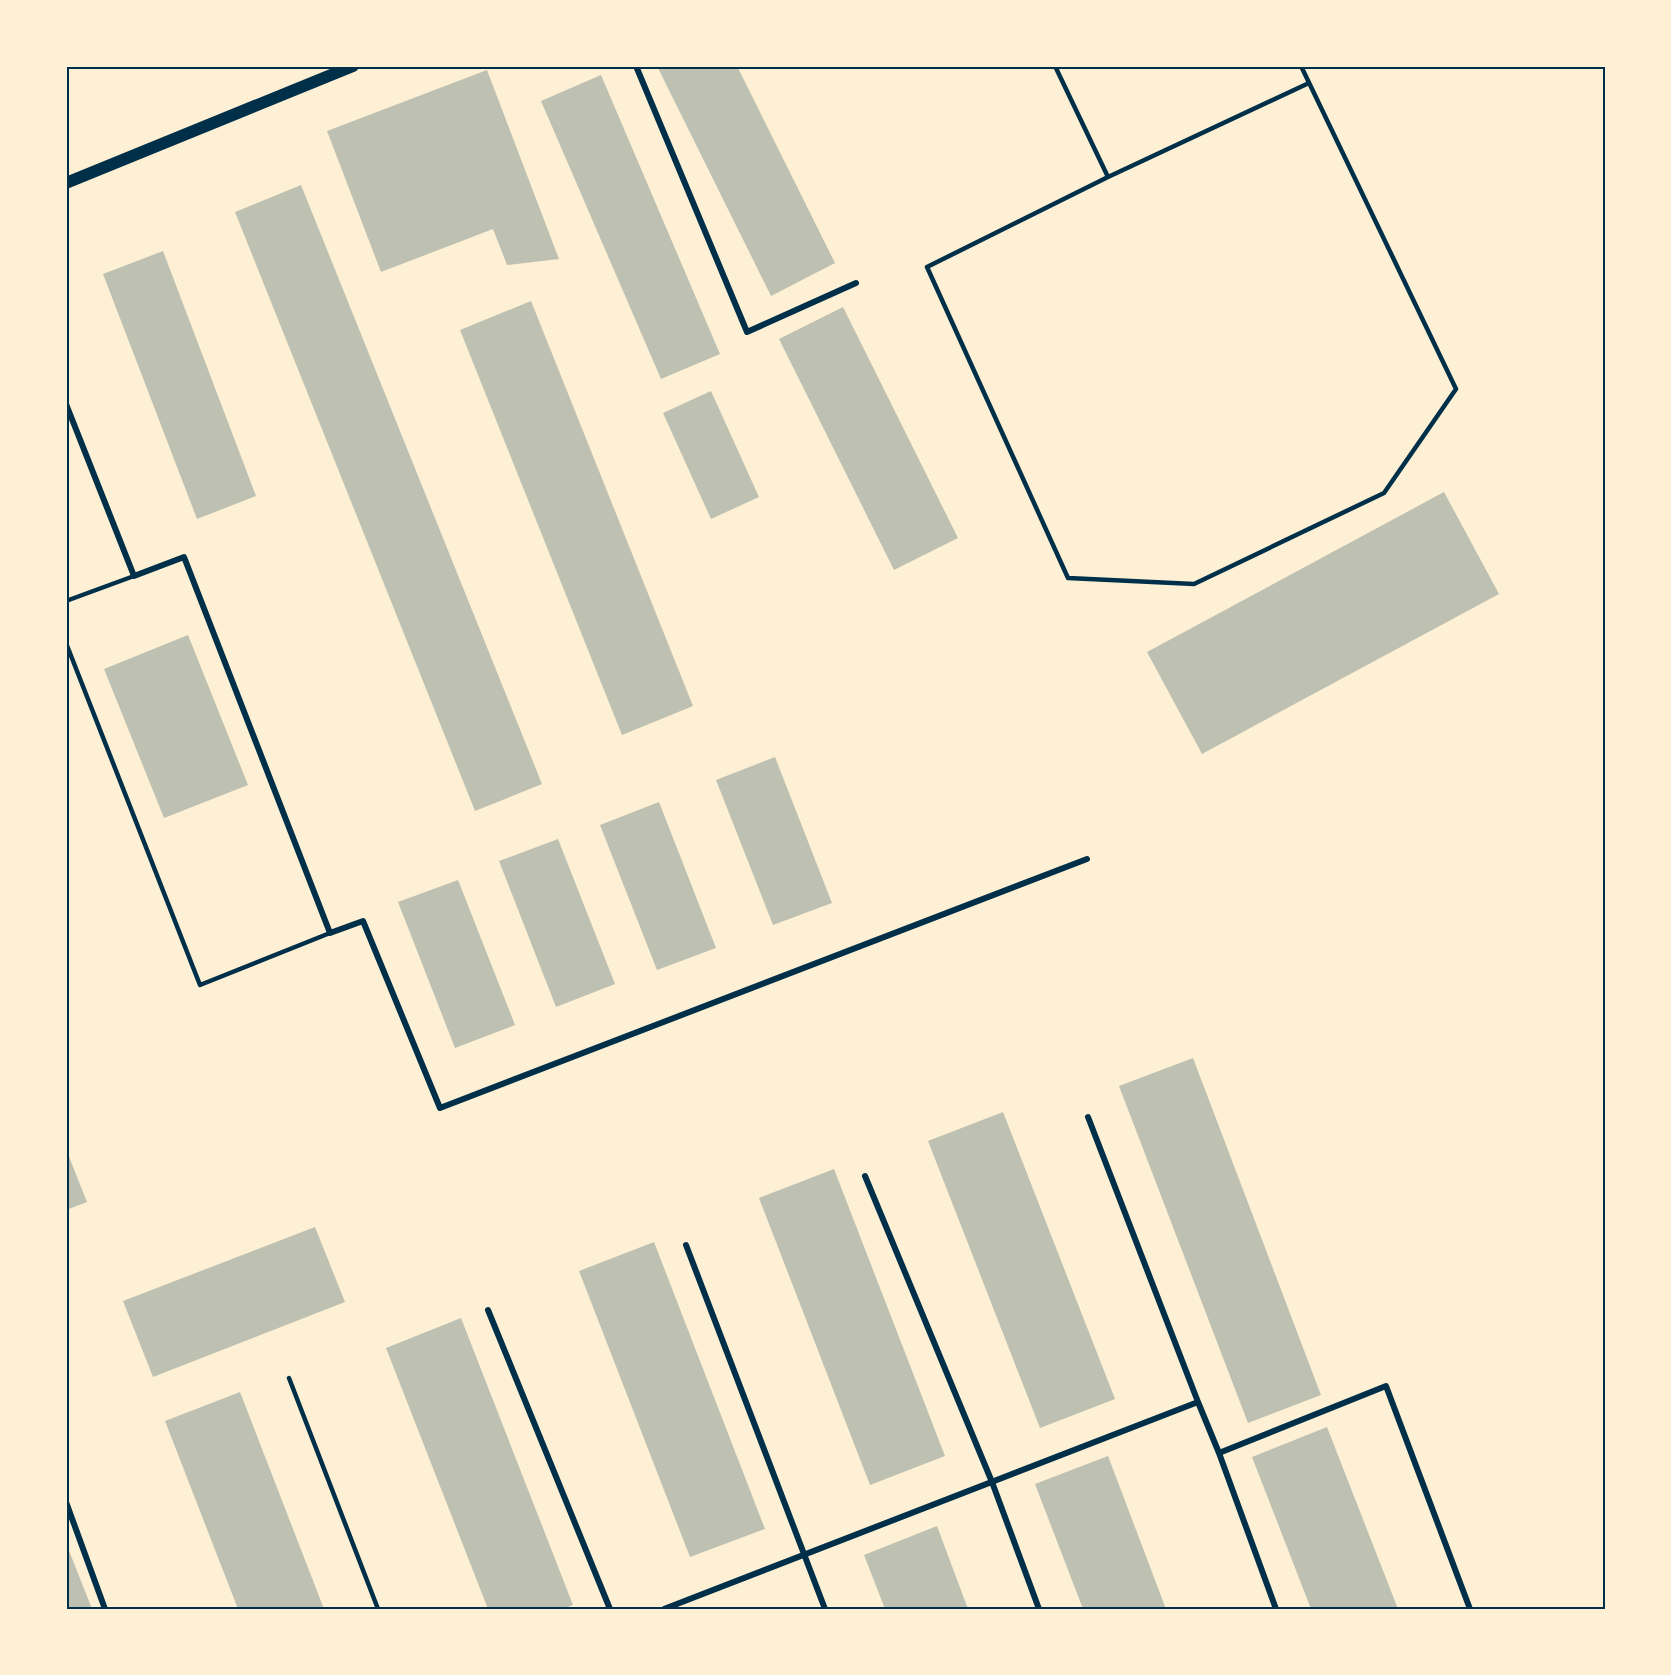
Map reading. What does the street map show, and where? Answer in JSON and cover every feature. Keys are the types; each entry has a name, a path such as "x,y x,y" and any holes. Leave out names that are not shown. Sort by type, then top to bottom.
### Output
{"main road":[{"path":"66,183 353,66"}],"street":[{"path":"636,66 747,332 856,283"},
{"path":"66,404 134,576 184,557 330,933 363,921 440,1108 1087,859"},
{"path":"1088,1118 1220,1454 1276,1609"},
{"path":"865,1176 992,1482 1039,1609"},
{"path":"686,1245 825,1609"},
{"path":"488,1310 610,1609"},
{"path":"1220,1454 1386,1386 1470,1609"},
{"path":"664,1609 1198,1402"},
{"path":"66,1502 105,1609"}],"lane":[{"path":"1055,66 1108,177"},
{"path":"1301,66 1456,389 1384,493 1194,584 1068,578 927,267 1108,177 1309,83"},
{"path":"66,602 134,576"},
{"path":"66,643 200,985 330,933"},
{"path":"289,1378 378,1609"}],"building":[{"path":"657,66 737,66 835,263 771,296"},
{"path":"487,70 559,259 507,265 493,229 381,272 327,131"},
{"path":"601,75 720,354 661,379 541,101"},
{"path":"301,185 542,784 475,811 235,212"},
{"path":"163,251 256,496 197,519 103,274"},
{"path":"531,301 693,706 622,735 460,330"},
{"path":"843,307 958,538 894,570 779,339"},
{"path":"711,391 759,497 711,519 663,413"},
{"path":"1444,492 1499,594 1202,754 1147,652"},
{"path":"188,635 248,785 164,818 104,669"},
{"path":"775,757 832,903 773,925 716,780"},
{"path":"659,802 716,948 657,970 600,825"},
{"path":"558,839 615,984 556,1007 499,861"},
{"path":"458,880 515,1025 455,1048 398,902"},
{"path":"1193,1058 1321,1395 1248,1423 1119,1086"},
{"path":"1003,1112 1115,1399 1040,1428 928,1141"},
{"path":"66,1149 87,1202 66,1210"},
{"path":"834,1169 945,1456 870,1485 759,1198"},
{"path":"315,1227 345,1302 153,1377 123,1301"},
{"path":"654,1242 765,1529 690,1557 579,1271"},
{"path":"461,1318 573,1605 563,1609 488,1609 386,1348"},
{"path":"240,1392 324,1609 238,1609 165,1421"},
{"path":"1327,1427 1398,1609 1311,1609 1252,1457"},
{"path":"1108,1456 1166,1609 1083,1609 1035,1484"},
{"path":"937,1526 968,1609 885,1609 864,1555"},
{"path":"66,1543 92,1609 66,1609"}]}
